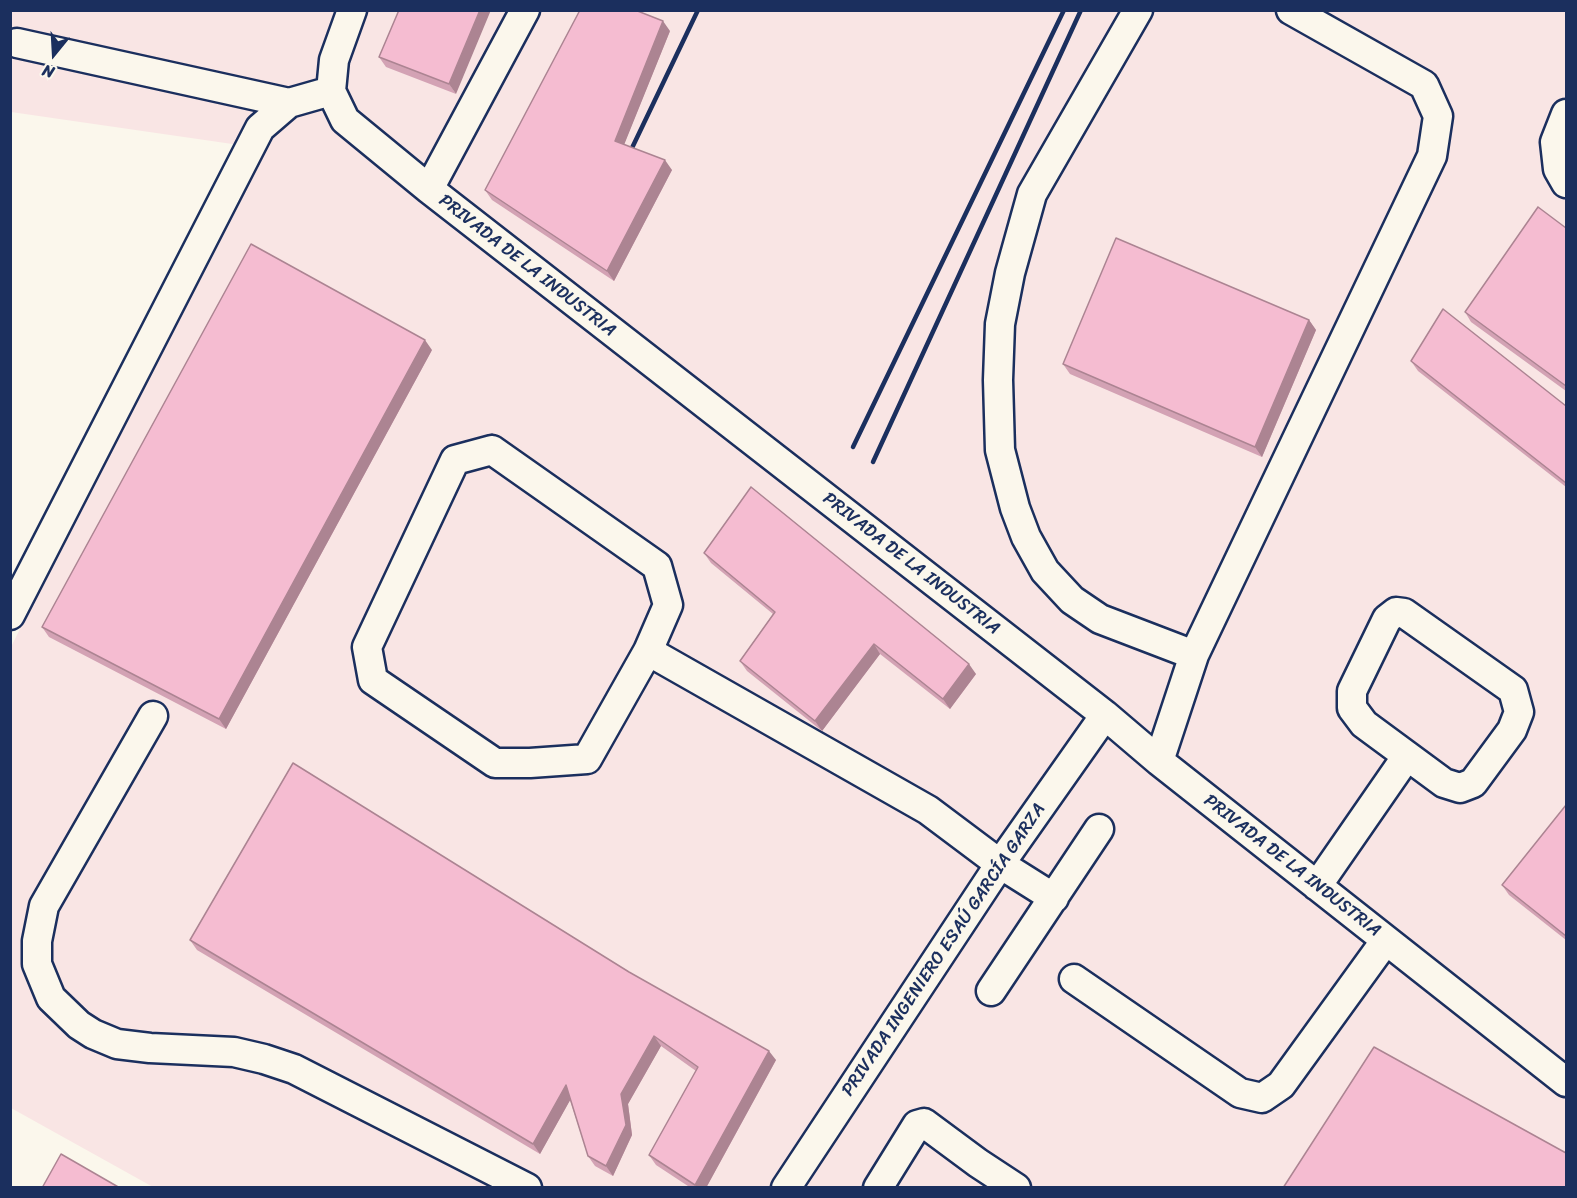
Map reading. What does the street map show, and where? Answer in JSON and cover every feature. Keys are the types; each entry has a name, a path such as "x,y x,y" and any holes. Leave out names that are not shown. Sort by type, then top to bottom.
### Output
{"street":[{"path":"10,615 260,128 289,103 331,91 334,60 352,10"},
{"path":"429,189 525,10"},
{"path":"1138,10 1032,194 1010,273 1000,324 1000,450 1015,508 1026,537 1045,571 1072,600 1100,619 1194,655"},
{"path":"1159,761 1194,655 1432,156 1438,116 1424,85 1292,10"},
{"path":"17,43 289,103"},
{"name":"PRIVADA DE LA INDUSTRIA","path":"331,91 345,120 429,189 1105,715 1159,761 1566,1082"},
{"path":"1566,114 1555,142 1558,169 1566,183"},
{"path":"492,450 657,566 668,605 648,651 587,759 495,763 373,680 367,647 455,460 492,450"},
{"path":"1396,612 1404,613 1513,690 1519,712 1512,730 1473,783 1460,788 1444,783 1407,756 1364,724 1352,708 1352,691 1387,619 1396,612"},
{"path":"648,651 928,810 1000,864 1054,898"},
{"name":"PRIVADA INGENIERO ESAÚ GARCÍA GARZA","path":"790,1186 1000,864 1105,715"},
{"path":"153,716 44,906 37,941 37,964 51,998 79,1025 117,1044 234,1052 264,1059 294,1070 527,1188"},
{"path":"1317,886 1407,756"},
{"path":"991,992 1099,829"},
{"path":"1074,979 1240,1093 1262,1098 1281,1085 1386,940"},
{"path":"878,1188 917,1125 924,1123 1016,1188"}],"shaded area":[{"path":"11,11 1566,11 1566,1187 153,1187 11,1108 10,649 260,148 11,112"}],"building":[{"path":"399,10 480,10 449,84 379,57"},
{"path":"580,10 635,10 663,21 615,141 665,160 607,271 485,190"},
{"path":"1538,207 1566,228 1566,386 1465,312"},
{"path":"1116,238 1309,320 1255,447 1063,364"},
{"path":"251,244 425,340 219,719 42,627"},
{"path":"1443,309 1566,406 1566,483 1411,361"},
{"path":"751,487 969,664 943,699 874,644 815,721 740,661 775,612 704,553"},
{"path":"293,763 629,972 769,1051 695,1185 649,1155 698,1067 654,1036 621,1094 626,1125 606,1166 588,1156 566,1085 533,1144 190,940"},
{"path":"1566,805 1566,936 1502,885"},
{"path":"1374,1047 1566,1153 1566,1188 1283,1188"},
{"path":"61,1154 120,1188 42,1188"}],"railway":[{"path":"632,148 698,10"},
{"path":"853,447 1064,10"},
{"path":"873,462 1081,10"}]}
